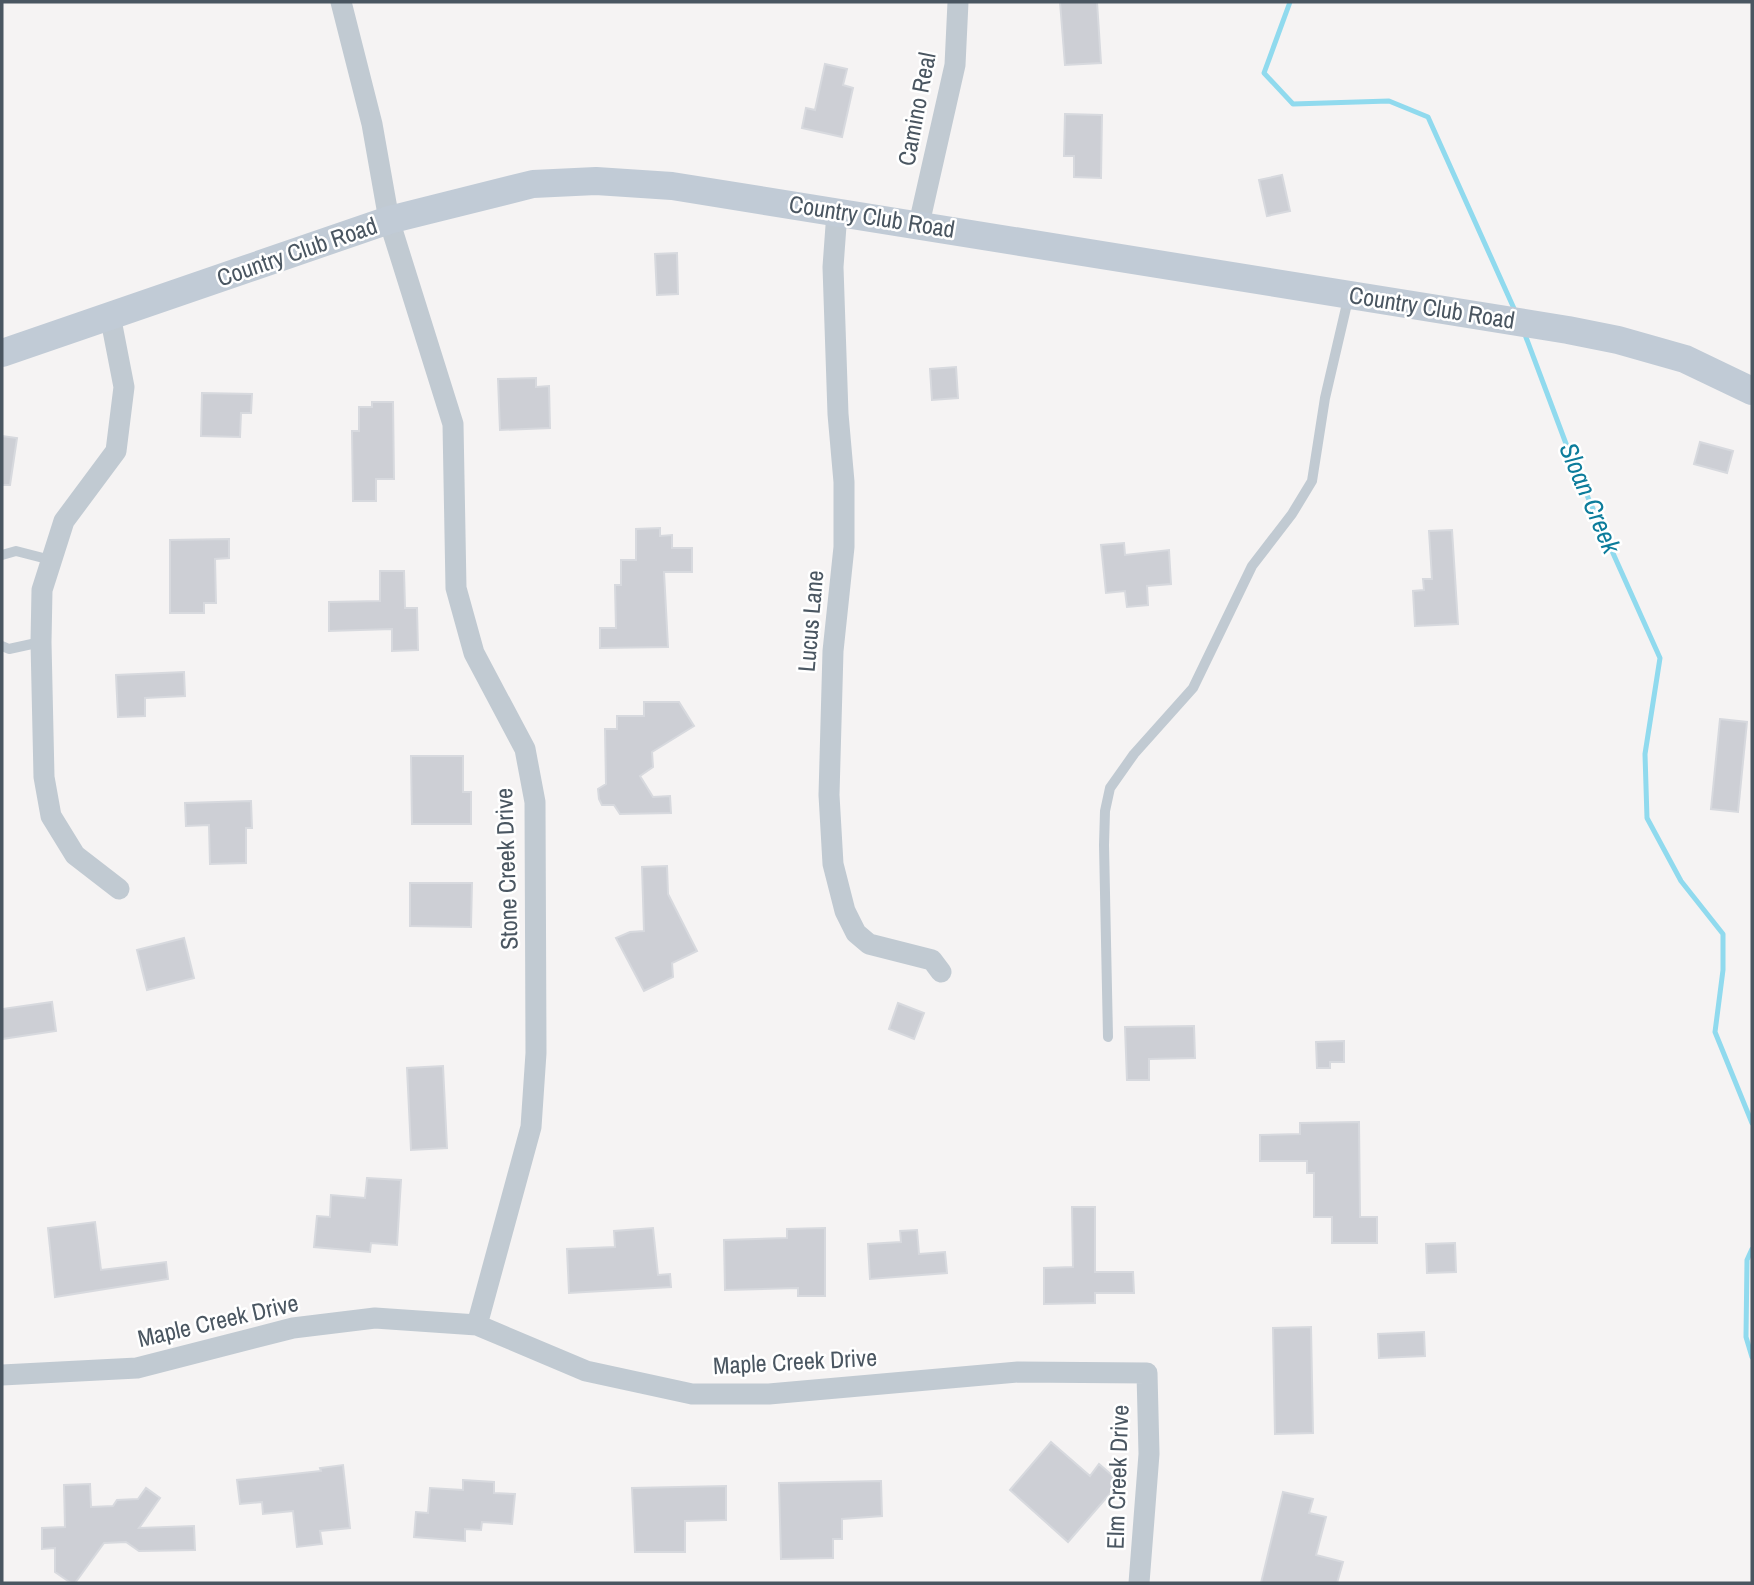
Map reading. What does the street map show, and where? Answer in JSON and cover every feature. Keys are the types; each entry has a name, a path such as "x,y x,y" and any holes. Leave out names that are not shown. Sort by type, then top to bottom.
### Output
{"main road":[{"name":"Country Club Road","path":"2,353 389,220 533,184 596,181 672,186 1568,330 1618,340 1685,359 1752,391"}],"street":[{"name":"Stone Creek Drive","path":"341,2 372,124 389,220 453,424 456,588 474,653 525,749 535,802 536,1053 531,1127 477,1325"},
{"name":"Camino Real","path":"919,225 955,65 958,2"},
{"name":"Lucus Lane","path":"837,212 833,267 844,547 833,651 829,795 833,864 845,911 856,933 869,944 932,960 941,972"},
{"path":"110,315 124,387 116,451 64,521 42,590 41,642 44,777 51,816 75,855 119,889"},
{"name":"Maple Creek Drive","path":"2,1375 137,1368 293,1328 375,1318 477,1325 586,1371 692,1394 769,1394 1018,1372 1147,1373"},
{"name":"Elm Creek Drive","path":"1139,1583 1149,1454 1147,1373"}],"lane":[{"path":"1108,1037 1104,845 1105,811 1110,788 1134,754 1193,688 1252,566 1312,481 1325,398 1349,295"},
{"path":"2,555 16,551 51,559"},
{"path":"2,646 9,649 41,642"}],"building":[{"path":"1060,2 1097,2 1101,63 1065,65"},
{"path":"825,64 847,69 843,85 853,88 842,137 802,128 806,108 815,110"},
{"path":"1065,114 1102,115 1101,178 1074,177 1074,156 1064,156"},
{"path":"1282,175 1290,211 1267,216 1259,180"},
{"path":"677,253 678,294 657,295 655,254"},
{"path":"956,367 958,398 932,400 930,369"},
{"path":"536,378 536,387 549,386 550,428 500,430 498,379"},
{"path":"202,393 252,394 251,413 241,413 240,437 201,436"},
{"path":"372,402 393,402 394,479 376,479 376,501 353,501 352,431 359,431 359,407 372,407"},
{"path":"2,436 17,438 10,485 2,485"},
{"path":"1700,442 1733,451 1727,473 1694,464"},
{"path":"660,528 660,536 672,535 672,548 692,548 692,572 664,572 668,647 600,648 600,628 616,628 615,585 621,585 621,560 636,560 636,529"},
{"path":"1452,530 1458,624 1415,626 1413,591 1424,590 1423,579 1432,579 1429,531"},
{"path":"229,539 229,558 215,559 216,603 204,603 204,613 170,613 170,540"},
{"path":"1124,543 1125,555 1169,550 1171,584 1147,586 1148,605 1127,607 1125,591 1106,593 1101,545"},
{"path":"380,571 404,571 405,608 417,608 418,650 392,651 392,629 329,631 329,602 380,601"},
{"path":"184,672 185,696 145,698 145,716 118,717 116,675"},
{"path":"644,702 679,702 694,726 652,752 653,767 640,776 653,797 670,796 671,813 620,814 614,805 602,805 599,799 598,789 606,784 605,729 617,729 617,716 644,716"},
{"path":"1720,719 1747,722 1738,812 1711,809"},
{"path":"411,756 463,756 463,792 471,792 471,824 412,824"},
{"path":"251,801 252,828 246,828 246,863 210,864 209,825 186,826 185,803"},
{"path":"667,866 668,894 697,951 672,963 673,977 644,991 616,938 630,932 644,931 642,867"},
{"path":"410,883 472,883 471,927 410,926"},
{"path":"184,938 194,978 147,990 137,950"},
{"path":"52,1002 56,1031 2,1039 2,1009"},
{"path":"898,1003 924,1013 914,1039 889,1029"},
{"path":"1194,1026 1195,1058 1149,1059 1149,1080 1127,1080 1125,1027"},
{"path":"1344,1041 1344,1062 1330,1062 1330,1068 1317,1068 1316,1042"},
{"path":"443,1066 447,1148 411,1150 407,1068"},
{"path":"1359,1122 1360,1217 1377,1217 1377,1243 1332,1243 1332,1217 1314,1217 1314,1173 1307,1173 1307,1161 1260,1161 1260,1135 1300,1134 1300,1123"},
{"path":"367,1178 401,1180 397,1245 371,1243 370,1252 314,1247 317,1216 330,1217 331,1195 365,1198"},
{"path":"1072,1207 1095,1207 1095,1272 1133,1272 1134,1293 1095,1293 1095,1303 1044,1304 1044,1268 1073,1267"},
{"path":"95,1222 101,1270 166,1262 168,1279 55,1297 48,1228"},
{"path":"653,1228 658,1275 670,1274 671,1287 569,1293 567,1249 615,1247 614,1231"},
{"path":"825,1228 825,1296 798,1296 798,1288 725,1290 724,1240 787,1238 787,1229"},
{"path":"917,1230 919,1254 945,1252 947,1273 870,1279 868,1244 901,1242 900,1231"},
{"path":"1455,1243 1456,1272 1427,1273 1426,1244"},
{"path":"1311,1327 1313,1433 1275,1434 1273,1328"},
{"path":"1424,1332 1425,1356 1379,1358 1378,1334"},
{"path":"1051,1442 1090,1476 1099,1464 1120,1482 1068,1542 1010,1490"},
{"path":"343,1465 350,1528 320,1531 322,1544 297,1547 293,1511 263,1514 262,1502 240,1504 237,1480 321,1471 320,1468"},
{"path":"463,1480 494,1482 494,1493 515,1494 512,1524 482,1522 481,1530 465,1529 465,1541 414,1537 416,1512 428,1513 430,1488 463,1490"},
{"path":"881,1481 882,1516 842,1519 842,1539 833,1539 833,1558 781,1559 779,1483"},
{"path":"90,1484 91,1507 113,1506 117,1500 138,1499 146,1488 160,1498 139,1528 194,1526 195,1550 139,1551 126,1542 104,1543 75,1583 71,1583 55,1572 55,1548 42,1549 42,1528 65,1527 64,1485"},
{"path":"726,1486 726,1520 685,1521 685,1552 635,1552 632,1488"},
{"path":"1283,1492 1313,1499 1309,1513 1326,1517 1316,1555 1343,1562 1337,1583 1261,1583"}],"waterway":[{"name":"Sloan Creek","path":"1290,2 1264,73 1293,104 1389,101 1428,117 1516,313"},
{"name":"Sloan Creek","path":"1524,332 1577,473 1660,658 1645,754 1647,818 1681,881 1723,934 1723,970 1715,1032 1752,1123"},
{"name":"Sloan Creek","path":"1752,1249 1747,1260 1746,1337 1752,1357"}]}
